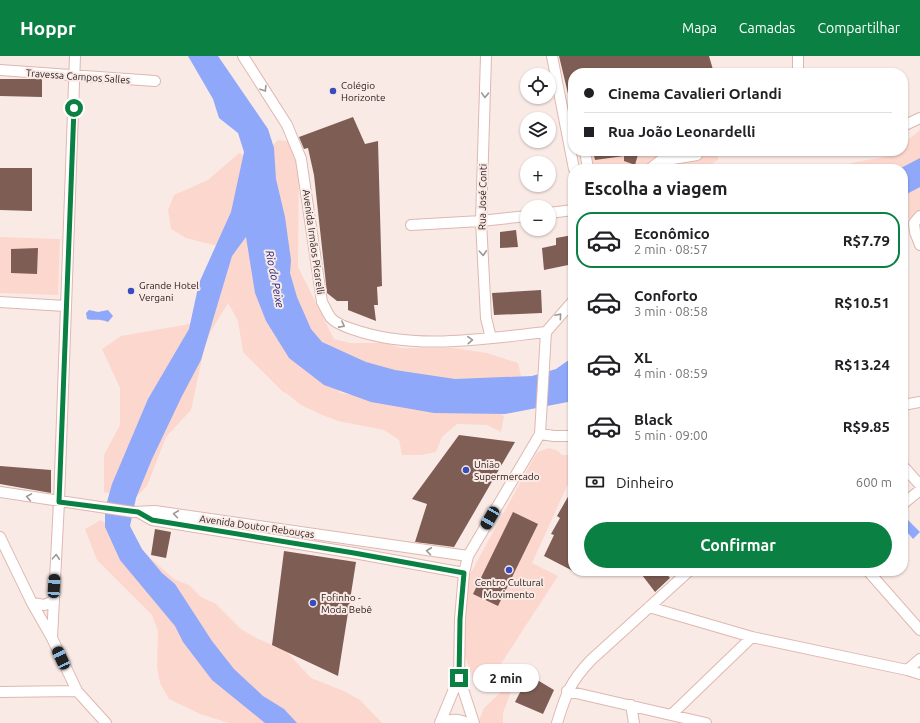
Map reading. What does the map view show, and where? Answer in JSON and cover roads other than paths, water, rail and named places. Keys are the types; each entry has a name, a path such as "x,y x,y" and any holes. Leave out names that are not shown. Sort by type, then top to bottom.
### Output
{"street":[{"path":"52,638 59,502 75,56"},
{"name":"Avenida Irmãos Picarelli","path":"243,56 286,125 301,159 322,302 332,319 347,327 369,335 405,340 437,342 546,332"},
{"name":"Rua José Conti","path":"486,56 481,221 486,318 491,338"},
{"path":"552,56 568,120"},
{"path":"798,56 798,68"},
{"name":"Travessa Campos Salles","path":"0,70 155,81"},
{"path":"908,124 920,118"},
{"path":"656,164 660,161 691,156"},
{"path":"556,212 568,211"},
{"path":"920,216 914,223 915,232 920,245"},
{"path":"411,225 481,221 520,217"},
{"path":"0,302 65,306"},
{"path":"474,723 459,678 460,619 464,573 468,556 540,434 542,421 546,332 568,307"},
{"path":"908,404 920,402"},
{"path":"540,434 568,436"},
{"path":"908,472 920,485"},
{"path":"908,500 920,490"},
{"path":"0,492 59,502 135,512"},
{"name":"Avenida Doutor Rebouças","path":"135,512 155,511 468,556"},
{"name":"Avenida Doutor Rebouças","path":"135,512 152,520 464,573"},
{"path":"207,529 209,519"},
{"path":"279,541 281,529"},
{"path":"0,537 32,603 52,638 77,691 106,723"},
{"path":"400,561 402,547"},
{"path":"557,723 567,691 576,676 591,660 683,576"},
{"path":"872,576 920,630"},
{"path":"32,603 45,605 54,600"},
{"path":"649,607 752,637 920,674"},
{"path":"671,715 752,637"},
{"path":"907,670 920,659"},
{"path":"440,723 459,678"},
{"path":"0,692 77,691"},
{"path":"567,691 706,723"},
{"path":"631,705 634,723"},
{"path":"440,723 450,719 461,720 467,723"}],"water":[{"name":"Rio do Peixe","path":"188,56 218,56 268,129 274,148 276,179 285,217 291,260 290,273 297,297 311,329 322,342 366,362 395,370 455,379 532,376 556,369 568,361 568,402 505,414 434,413 371,402 324,385 289,358 266,321 255,293 246,237 232,256 201,360 152,459 136,498 130,526 142,549 162,573 175,584 212,641 234,669 263,696 284,709 297,723 265,723 212,680 183,642 175,626 120,560 105,527 105,509 112,484 148,399 189,329 199,283 231,212 244,152 238,133 219,118 213,99"},
{"path":"920,158 920,187 908,193 908,164"},
{"path":"89,310 98,312 108,310 113,316 108,322 87,319 86,313"},
{"path":"908,520 920,532 913,539 908,533"}],"place":[{"name":"Colégio Horizonte","path":"333,91"},
{"name":"Grande Hotel Vergani","path":"131,291"},
{"name":"União Supermercado","path":"466,470"},
{"name":"Centro Cultural Movimento","path":"509,570"},
{"name":"Fofinho - Moda Bebê","path":"313,603"}]}
